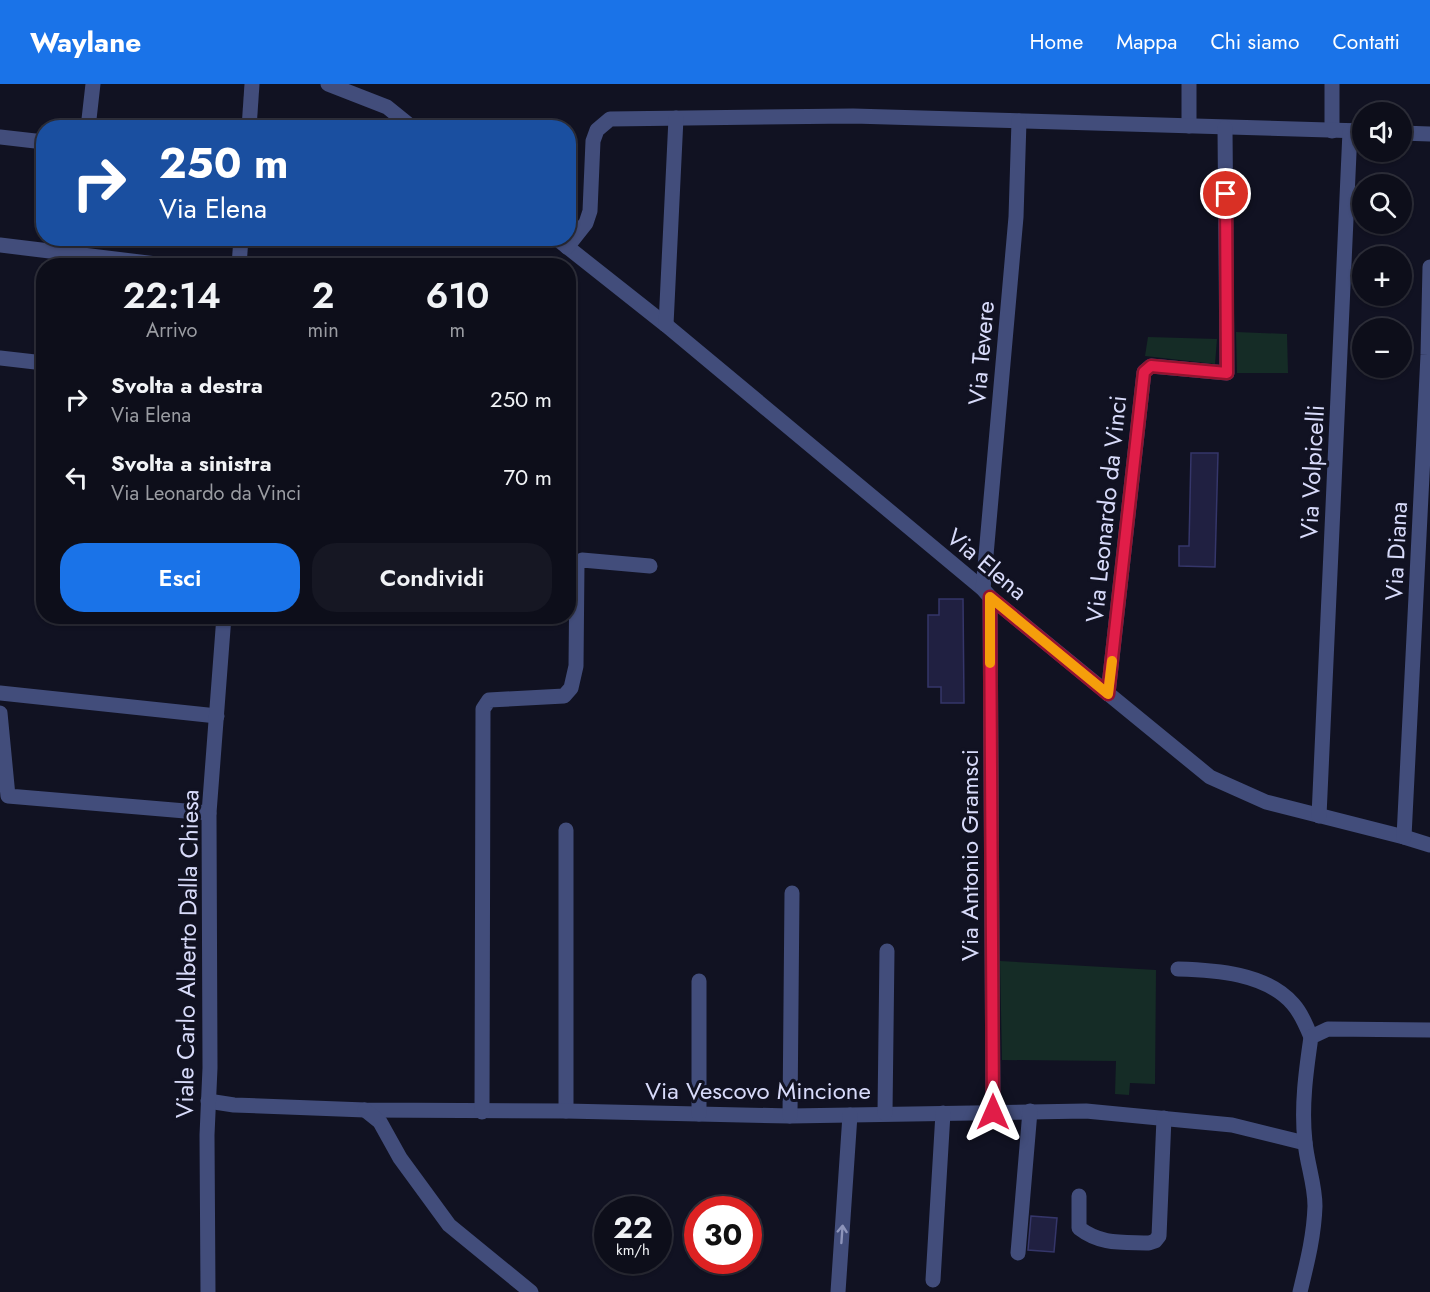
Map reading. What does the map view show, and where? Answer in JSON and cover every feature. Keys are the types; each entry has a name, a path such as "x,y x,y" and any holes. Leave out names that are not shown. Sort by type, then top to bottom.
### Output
{"street":[{"path":"89,120 93,84"},
{"path":"250,120 252,84"},
{"path":"328,84 387,107 403,120"},
{"path":"1189,84 1189,126"},
{"path":"1332,84 1332,131"},
{"path":"576,231 586,223 590,211 593,141 597,130 610,119 853,116 1352,131"},
{"path":"666,325 676,118"},
{"name":"Via Tevere","path":"986,593 1016,217 1019,121"},
{"name":"Via Leonardo da Vinci","path":"1108,694 1144,372 1151,366 1227,373 1226,128"},
{"path":"1412,133 1430,134"},
{"path":"0,137 36,141"},
{"name":"Via Volpicelli","path":"1319,816 1354,162"},
{"path":"0,245 107,258"},
{"name":"Via Elena","path":"565,246 666,325 1210,777 1266,802 1430,845"},
{"name":"Via Diana","path":"1404,837 1428,355 1430,267"},
{"path":"0,358 36,362"},
{"path":"482,1112 483,709 489,700 564,696 571,688 576,666 577,564 582,560 650,566"},
{"name":"Via Antonio Gramsci","path":"986,593 993,1112"},
{"name":"Viale Carlo Alberto Dalla Chiesa","path":"208,1292 209,813 223,624"},
{"path":"0,693 217,716"},
{"path":"0,712 8,796 209,813"},
{"path":"566,830 566,1111"},
{"path":"790,1116 792,893"},
{"path":"885,1113 887,951"},
{"path":"1178,969 1214,970 1261,982 1279,991 1302,1016 1311,1037 1305,1078 1305,1143 1315,1204 1312,1238 1300,1292"},
{"path":"699,981 699,1114"},
{"path":"1311,1037 1328,1029 1430,1030"},
{"name":"Via Vescovo Mincione","path":"208,1101 234,1105 365,1110 566,1111 790,1116 1086,1111 1232,1125 1305,1143"},
{"path":"365,1110 380,1122 400,1158 449,1225 531,1292"},
{"path":"1018,1253 1030,1111"},
{"path":"933,1280 943,1113"},
{"path":"838,1292 850,1115"},
{"path":"1079,1196 1078,1228 1089,1236 1101,1241 1149,1243 1155,1241 1159,1236 1164,1118"}],"green space":[{"path":"1236,332 1287,334 1288,373 1237,373"},
{"path":"1148,337 1217,339 1215,364 1145,356"},
{"path":"1000,961 1156,970 1155,1084 1130,1083 1129,1095 1115,1094 1116,1061 1002,1060"}],"building":[{"path":"1191,453 1218,453 1215,567 1179,566 1179,546 1189,546"},
{"path":"939,599 963,599 964,703 941,703 941,687 928,687 928,615 939,615"},
{"path":"1031,1216 1057,1218 1054,1252 1028,1250"}],"slow traffic":[{"path":"990,663 990,597 1108,694 1112,661"}],"route":[{"path":"993,1112 990,597 1108,694 1144,372 1151,366 1227,373 1226,194"}]}
